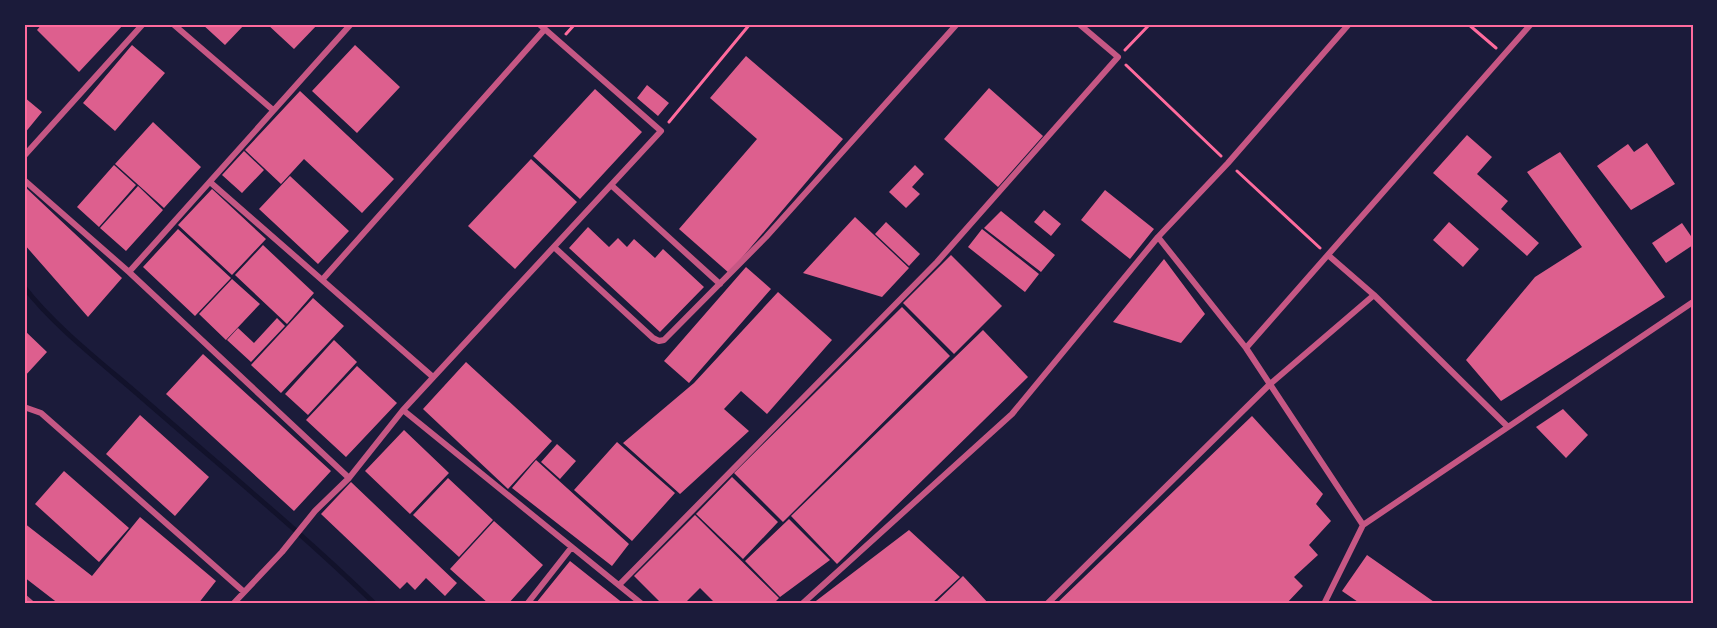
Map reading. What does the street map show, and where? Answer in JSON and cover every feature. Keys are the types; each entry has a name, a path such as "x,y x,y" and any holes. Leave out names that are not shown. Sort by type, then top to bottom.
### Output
{"street":[{"path":"24,156 143,24"},
{"path":"173,24 273,110"},
{"path":"129,272 351,24"},
{"path":"233,604 282,552 315,512 349,478 403,410 661,131 539,24"},
{"path":"554,247 653,338 659,341 669,337 766,237 957,24"},
{"path":"618,585 936,262 1118,57 1079,24"},
{"path":"802,604 1012,414 1158,237 1228,163 1349,24"},
{"path":"1246,348 1531,24"},
{"path":"322,280 545,30"},
{"path":"24,180 129,272 349,478"},
{"path":"210,182 433,377"},
{"path":"611,185 720,284"},
{"path":"1158,237 1246,348 1363,525"},
{"path":"1328,255 1374,295 1507,426"},
{"path":"1047,604 1269,385 1374,295"},
{"path":"1324,604 1363,525 1693,302"},
{"path":"24,407 41,413 243,591"},
{"path":"403,410 642,604"},
{"path":"527,604 571,548"},
{"path":"24,597 32,604"}],"path":[{"path":"661,131 750,24"},
{"path":"1150,24 1118,57 1328,255"},
{"path":"1468,24 1503,54"}],"building":[{"path":"42,24 124,24 79,72 37,30"},
{"path":"202,24 245,24 225,45"},
{"path":"267,24 318,24 294,49"},
{"path":"132,45 165,73 115,131 83,103"},
{"path":"355,45 400,87 357,133 312,91"},
{"path":"746,56 843,139 729,273 679,229 757,139 710,98"},
{"path":"647,85 669,103 658,116 637,98"},
{"path":"989,88 1043,136 998,187 944,139"},
{"path":"595,89 642,132 580,199 533,156"},
{"path":"300,91 394,179 362,213 304,159 281,184 245,150"},
{"path":"24,97 42,112 24,134"},
{"path":"153,122 201,167 164,208 115,164"},
{"path":"1467,135 1492,157 1477,174 1508,201 1501,209 1539,243 1527,256 1433,173"},
{"path":"1647,143 1675,184 1631,210 1597,166 1628,144 1634,152"},
{"path":"244,151 264,170 242,193 222,175"},
{"path":"1560,152 1665,297 1501,401 1466,360 1535,277 1582,247 1527,172"},
{"path":"531,159 577,202 515,269 468,226"},
{"path":"114,165 136,185 99,227 77,207"},
{"path":"915,165 924,174 912,187 920,194 906,208 889,192"},
{"path":"290,176 349,231 318,264 259,209"},
{"path":"24,186 122,278 88,317 24,244"},
{"path":"138,186 163,210 126,251 100,228"},
{"path":"212,189 266,239 232,275 178,225"},
{"path":"1105,190 1154,229 1130,259 1081,220"},
{"path":"1044,210 1061,224 1051,236 1034,222"},
{"path":"1001,211 1055,255 1041,272 984,228"},
{"path":"855,217 909,268 882,297 803,273"},
{"path":"886,222 920,254 909,266 875,234"},
{"path":"1449,222 1479,249 1463,267 1433,240"},
{"path":"1682,223 1693,239 1693,245 1666,263 1652,243"},
{"path":"588,227 609,247 618,238 627,247 634,239 655,258 663,249 704,287 660,332 569,248"},
{"path":"178,229 231,278 195,316 143,267"},
{"path":"982,229 1039,274 1025,292 968,247"},
{"path":"263,245 314,293 287,324 235,275"},
{"path":"951,255 1002,306 954,354 903,303"},
{"path":"1164,259 1205,314 1181,343 1113,322"},
{"path":"746,267 771,289 689,383 664,361"},
{"path":"232,279 260,304 226,340 199,314"},
{"path":"778,292 832,340 767,414 741,391 724,409 749,431 680,494 623,443 694,383"},
{"path":"313,298 344,326 281,393 251,365"},
{"path":"902,307 950,356 783,522 734,473"},
{"path":"277,318 285,326 251,362 227,340 238,328 254,343"},
{"path":"24,330 47,352 24,377"},
{"path":"983,330 1028,377 837,564 791,516"},
{"path":"334,340 357,362 308,415 285,394"},
{"path":"203,354 331,471 294,511 166,394"},
{"path":"466,362 552,441 508,489 423,409"},
{"path":"357,366 397,403 346,457 306,420"},
{"path":"1563,409 1588,435 1566,458 1536,427"},
{"path":"140,415 209,477 175,516 106,454"},
{"path":"1252,416 1323,494 1316,504 1331,521 1309,545 1318,555 1294,577 1303,586 1286,604 1056,604"},
{"path":"404,430 449,473 410,514 365,471"},
{"path":"617,442 675,493 632,541 574,490"},
{"path":"557,444 576,461 560,479 541,462"},
{"path":"536,460 629,544 612,566 512,488"},
{"path":"64,471 129,528 99,562 35,504"},
{"path":"732,477 778,522 743,559 696,514"},
{"path":"448,478 493,520 459,557 413,515"},
{"path":"351,482 457,583 445,596 426,578 415,590 407,582 400,589 321,514"},
{"path":"695,515 779,598 773,604 716,604 700,588 684,604 662,604 634,576"},
{"path":"140,517 216,581 198,604 59,604 24,577 24,523 92,576"},
{"path":"789,519 830,560 780,597 745,561"},
{"path":"494,521 543,565 508,604 489,604 450,569"},
{"path":"909,530 960,577 931,604 812,604"},
{"path":"1367,555 1437,604 1361,604 1342,591"},
{"path":"570,561 624,604 537,604"},
{"path":"963,576 989,604 934,604"}],"waterway":[{"path":"24,287 79,344 289,524 375,604"}]}
